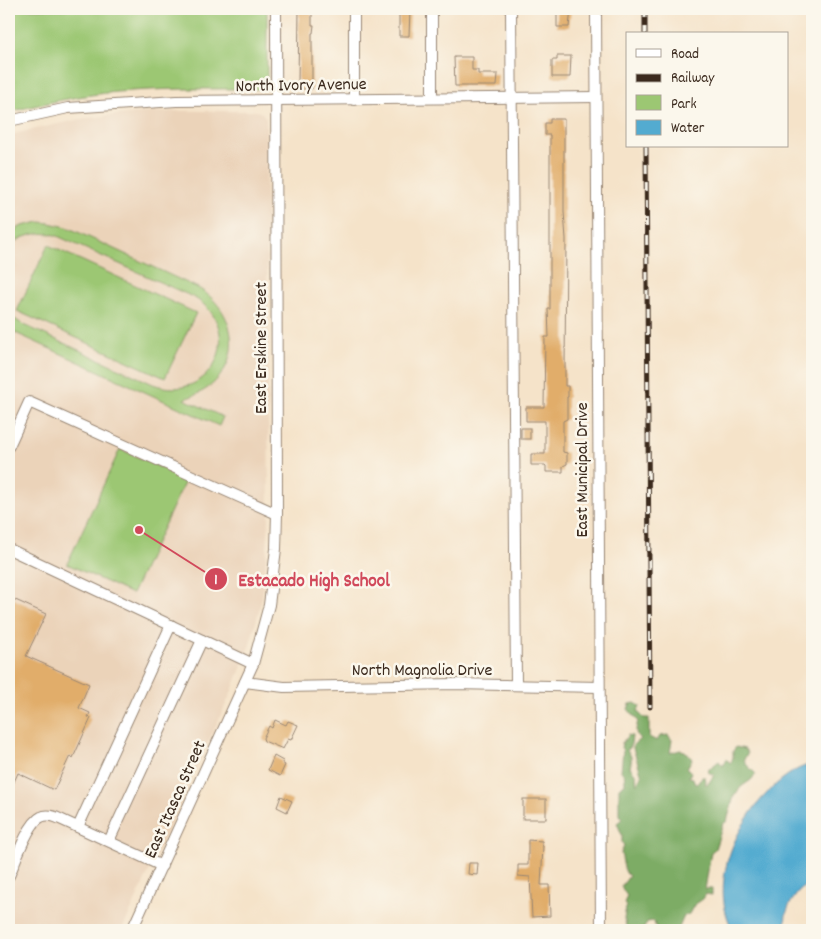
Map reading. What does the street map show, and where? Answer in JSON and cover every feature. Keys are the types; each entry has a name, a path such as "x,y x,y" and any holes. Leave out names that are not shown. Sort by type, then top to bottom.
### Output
{"street":[{"name":"East Erskine Street","path":"245,682 253,664 269,605 276,549 276,9"},
{"path":"354,9 354,100"},
{"path":"432,9 432,98"},
{"path":"512,9 516,685"},
{"name":"East Municipal Drive","path":"596,9 601,930"},
{"name":"North Ivory Avenue","path":"9,120 68,108 176,101 596,97"},
{"path":"9,446 29,402 277,514"},
{"path":"9,549 253,664"},
{"path":"78,827 171,625"},
{"path":"109,841 202,640"},
{"name":"North Magnolia Drive","path":"245,682 284,687 455,684 599,687"},
{"name":"East Itasca Street","path":"132,930 245,682"},
{"path":"9,876 31,827 38,818 43,816 55,816 162,866"}],"shaded area":[{"path":"180,111 256,111 262,113 266,118 269,519 262,599 248,651 231,693 122,930 9,930 9,135 81,119 124,114"}],"green space":[{"path":"9,9 267,9 267,86 266,83 263,84 264,87 259,89 170,89 104,93 9,112"},
{"path":"40,222 67,227 198,288 211,297 227,321 231,335 228,363 220,376 209,387 184,399 223,417 219,426 9,330 9,315 22,324 153,384 174,388 192,384 207,374 216,360 220,344 218,327 210,311 193,297 55,235 30,235 9,247 9,233 22,226"},
{"path":"48,245 196,313 165,378 17,311"},
{"path":"120,449 186,479 132,594 67,564"},
{"path":"635,703 640,706 638,712 644,718 649,718 649,737 657,741 660,736 668,735 672,740 670,753 680,750 685,751 692,759 687,768 691,772 689,777 693,778 695,784 702,777 705,777 705,784 708,784 714,775 708,772 709,769 719,761 723,766 725,760 731,763 733,751 736,747 745,749 748,753 744,759 746,764 756,774 734,796 727,821 723,824 715,849 711,852 705,890 712,888 712,895 706,894 703,899 694,905 689,914 684,916 678,930 656,930 654,921 647,922 643,930 625,930 626,907 624,903 627,896 621,887 629,876 625,872 621,853 624,846 617,823 622,819 619,815 619,788 625,784 621,771 623,750 621,748 628,735 632,736 631,744 627,751 631,756 630,767 636,775 637,785 642,776 633,748 633,745 640,739 636,733 638,721 628,709 630,704"}],"water":[{"path":"812,764 812,879 796,895 788,908 785,923 787,930 733,930 726,913 723,895 724,876 736,839 755,807 767,793 788,775 799,768"}],"building":[{"path":"299,9 312,9 312,25 314,25 312,33 312,89 299,89 298,83"},
{"path":"399,9 410,9 409,36 399,36"},
{"path":"557,9 571,9 569,27 557,27"},
{"path":"557,56 571,56 570,77 552,77 552,60 557,60"},
{"path":"454,57 472,57 472,70 478,70 478,74 498,74 497,86 455,86"},
{"path":"550,119 564,119 564,212 566,239 565,386 568,386 568,397 567,419 563,421 563,452 567,453 567,464 563,466 563,472 546,472 545,465 531,465 531,454 545,454 545,421 526,421 526,407 544,407 545,337 549,337 548,309 550,309 550,135 545,135 545,123 550,123"},
{"path":"521,428 530,428 530,439 521,439"},
{"path":"9,597 46,614 26,656 89,684 79,708 90,713 88,717 91,718 73,758 70,756 54,790 18,773 9,793"},
{"path":"275,720 286,725 288,721 298,725 291,740 288,739 283,749 264,741 263,738 269,726 272,728"},
{"path":"274,756 283,761 282,763 285,765 280,776 268,770"},
{"path":"281,796 292,801 287,812 277,807"},
{"path":"523,799 546,799 546,819 523,819"},
{"path":"528,840 542,841 541,885 549,885 550,916 532,917 530,877 518,876 518,865 528,865"},
{"path":"469,863 478,863 477,875 468,874"}],"railway":[{"path":"645,9 645,32"},
{"path":"646,148 650,707"}],"place":[{"name":"Estacado High School","path":"139,530"}]}
